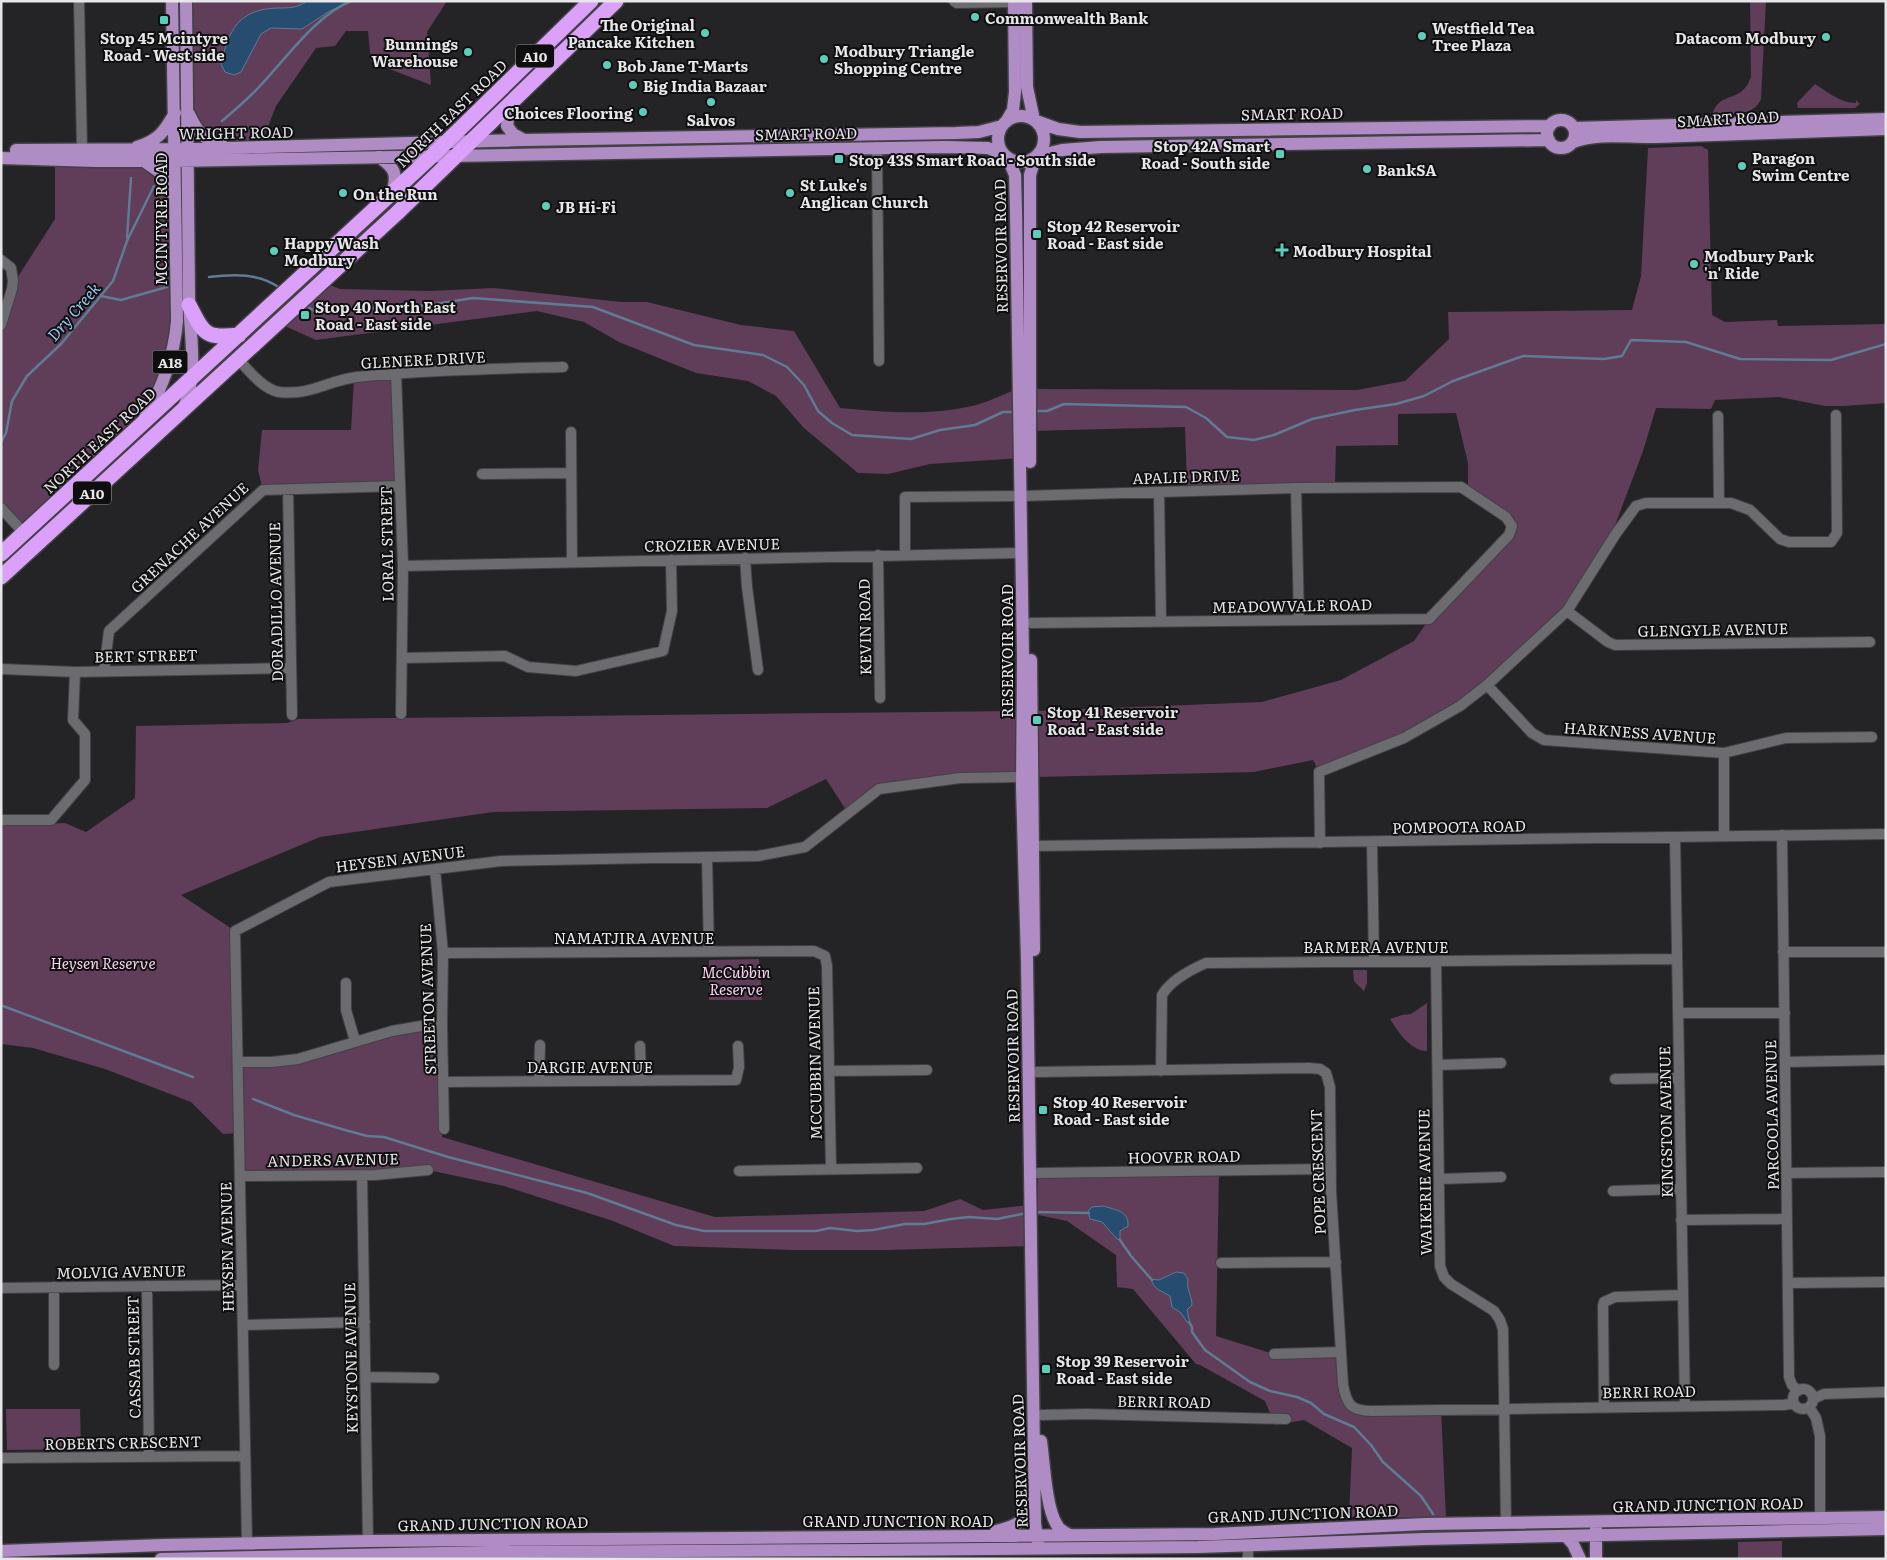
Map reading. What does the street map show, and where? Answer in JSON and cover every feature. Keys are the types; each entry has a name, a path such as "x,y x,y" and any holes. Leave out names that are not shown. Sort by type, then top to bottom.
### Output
{"highway":[{"name":"NORTH EAST ROAD","path":"1,554 433,156 591,1"},
{"name":"A10","path":"1,577 459,155 616,1"},
{"path":"189,305 199,324 210,335 221,337 239,335"}],"main road":[{"name":"MCINTYRE ROAD","path":"172,1 181,112 192,379 190,394 183,410"},
{"name":"MCINTYRE ROAD","path":"181,112 186,1"},
{"path":"1018,2 1027,87 1035,121"},
{"path":"1004,124 1018,116 1024,116 1035,121 1041,127 1044,137 1043,147 1036,157 1022,162 1006,156 999,146 998,138 1004,124 1012,110 1015,92 1018,2"},
{"path":"510,105 507,126 513,134 524,140"},
{"path":"128,149 148,143 160,136 181,112 204,137 216,143 237,148"},
{"name":"SMART ROAD","path":"1573,142 1586,137 1711,123 1886,118"},
{"name":"SMART ROAD","path":"1035,121 1080,132 1550,126"},
{"path":"1557,121 1567,122 1574,128 1573,142 1562,148 1554,146 1549,140 1550,126 1557,121"},
{"name":"SMART ROAD","path":"471,143 524,140 966,133 978,132 1004,124"},
{"name":"SMART ROAD","path":"1574,128 1705,135 1886,129"},
{"name":"SMART ROAD","path":"1036,157 1062,150 1101,147 1549,140"},
{"name":"WRIGHT ROAD","path":"1,158 143,161 237,148 471,143"},
{"name":"SMART ROAD","path":"459,155 974,147 988,148 1006,156"},
{"name":"WRIGHT ROAD","path":"1,151 128,149 182,155 379,157 459,155"},
{"name":"MCINTYRE ROAD","path":"139,428 163,384 173,352 177,320 175,201 182,155"},
{"name":"RESERVOIR ROAD","path":"1006,156 1014,171 1015,182 1025,412 1027,777 1037,1415 1035,1524 1038,1535"},
{"path":"379,157 394,172 396,179 392,193"},
{"name":"RESERVOIR ROAD","path":"1025,412 1030,175 1036,157"},
{"path":"143,161 164,174 175,201"},
{"name":"RESERVOIR ROAD","path":"1037,1415 1041,1441 1042,1524 1038,1535"},
{"path":"1041,1441 1049,1501 1054,1518 1057,1526 1069,1535"},
{"path":"974,1536 1005,1529 1021,1522 1027,1512 1035,1484"},
{"name":"GRAND JUNCTION ROAD","path":"1820,1524 1886,1516"},
{"name":"GRAND JUNCTION ROAD","path":"1,1551 163,1545 247,1550 343,1552 542,1552 815,1536 1215,1534 1425,1524 1506,1524 1596,1529 1820,1524 1886,1529"},
{"path":"1596,1529 1596,1559"},
{"name":"GRAND JUNCTION ROAD","path":"343,1552 368,1541 492,1540 607,1549 828,1550 1038,1548 1248,1545 1566,1536 1596,1529"},
{"path":"1215,1534 1238,1539 1248,1545 1267,1532"},
{"path":"1038,1535 1038,1548"},
{"path":"815,1536 815,1550"},
{"path":"828,1536 828,1550"},
{"path":"1566,1536 1573,1544 1580,1559"},
{"path":"492,1540 495,1544 501,1546 542,1552"},
{"path":"162,1559 163,1545"},
{"name":"GRAND JUNCTION ROAD","path":"162,1559 247,1550"},
{"path":"756,1550 797,1559"}],"street":[{"path":"79,1 82,149"},
{"path":"954,1 1018,2"},
{"path":"876,148 879,361"},
{"path":"1,260 11,268 13,281 1,325"},
{"name":"GLENERE DRIVE","path":"238,359 258,380 277,391 299,393 354,377 396,373 563,366"},
{"name":"LORAL STREET","path":"396,373 403,566 401,714"},
{"path":"1320,843 1319,772 1404,738 1460,706 1487,685 1567,611 1615,534 1636,506 1646,503 1731,503 1750,510 1780,539 1790,542 1831,542 1837,533 1836,415"},
{"path":"1718,416 1719,502"},
{"path":"571,432 572,562"},
{"path":"482,474 571,473"},
{"name":"GRENACHE AVENUE","path":"104,671 109,631 263,490 400,486"},
{"name":"APALIE DRIVE","path":"905,555 905,497 1026,496 1296,488 1460,487 1506,518 1512,526"},
{"path":"1296,488 1298,620"},
{"name":"DORADILLO AVENUE","path":"288,489 292,715"},
{"path":"1159,492 1161,622"},
{"path":"1,508 24,533"},
{"name":"MEADOWVALE ROAD","path":"1027,623 1429,619 1509,535 1512,526"},
{"name":"CROZIER AVENUE","path":"403,566 1026,553"},
{"name":"KEVIN ROAD","path":"878,556 880,698"},
{"path":"745,558 758,670"},
{"path":"402,658 505,656 528,666 576,671 663,650 672,611 672,560"},
{"name":"GLENGYLE AVENUE","path":"1567,611 1608,642 1615,645 1870,642"},
{"name":"BERT STREET","path":"1,669 75,672 291,668"},
{"path":"1,820 50,820 85,780 85,734 74,720 75,672"},
{"name":"HARKNESS AVENUE","path":"1487,685 1532,733 1544,740 1724,753 1786,738 1872,737"},
{"path":"1724,753 1724,836"},
{"name":"HEYSEN AVENUE","path":"247,1550 235,931 329,882 501,861 758,856 805,847 879,789 960,778 1027,777"},
{"name":"POMPOOTA ROAD","path":"1028,846 1886,834"},
{"name":"PARCOOLA AVENUE","path":"1782,835 1789,1377 1792,1385 1798,1392"},
{"name":"KINGSTON AVENUE","path":"1675,837 1685,1406"},
{"path":"1372,842 1374,961"},
{"path":"707,857 709,951"},
{"name":"STREETON AVENUE","path":"435,869 443,953 444,1129"},
{"name":"NAMATJIRA AVENUE","path":"443,953 814,950 825,956"},
{"path":"1783,952 1886,952"},
{"name":"MCCUBBIN AVENUE","path":"825,956 827,966 831,1168"},
{"name":"BARMERA AVENUE","path":"1161,1071 1162,995 1171,984 1194,968 1206,964 1219,962 1677,959"},
{"name":"WAIKERIE AVENUE","path":"1436,961 1440,1266 1444,1277 1451,1284 1494,1311 1503,1328 1506,1524"},
{"path":"346,983 346,1010 355,1041"},
{"path":"1678,1013 1785,1013"},
{"path":"239,1062 272,1062 298,1059 355,1041 400,1030 426,1024 442,1024"},
{"path":"539,1081 540,1045"},
{"path":"640,1046 641,1081"},
{"name":"DARGIE AVENUE","path":"444,1082 736,1080 739,1067 738,1046"},
{"path":"1785,1062 1886,1060"},
{"path":"1438,1066 1501,1064"},
{"name":"POPE CRESCENT","path":"1032,1072 1309,1068 1320,1069 1326,1073 1330,1087 1330,1169 1345,1398 1352,1407 1362,1410 1503,1408"},
{"path":"829,1071 927,1070"},
{"path":"1615,1079 1679,1078"},
{"path":"739,1171 917,1168"},
{"name":"HOOVER ROAD","path":"1034,1173 1330,1169"},
{"name":"ANDERS AVENUE","path":"240,1176 362,1175 428,1170"},
{"path":"1786,1173 1886,1172"},
{"name":"KEYSTONE AVENUE","path":"362,1175 368,1541"},
{"path":"1440,1179 1501,1177"},
{"path":"1613,1191 1681,1190"},
{"path":"1681,1220 1787,1219"},
{"path":"1221,1263 1336,1262"},
{"path":"1788,1283 1886,1282"},
{"name":"MOLVIG AVENUE","path":"1,1288 242,1285"},
{"name":"CASSAB STREET","path":"147,1286 149,1457"},
{"path":"54,1288 54,1365"},
{"path":"1604,1407 1604,1302 1609,1298 1615,1297 1683,1295"},
{"path":"243,1325 365,1322"},
{"path":"1274,1354 1341,1352"},
{"path":"366,1377 434,1378"},
{"path":"1820,1524 1820,1436 1811,1403 1812,1394 1807,1390 1798,1392 1794,1396 1794,1403 1803,1409 1811,1403 1824,1394 1886,1392"},
{"name":"BERRI ROAD","path":"1503,1408 1784,1405 1794,1403"},
{"name":"BERRI ROAD","path":"1037,1415 1086,1414 1286,1419"},
{"name":"ROBERTS CRESCENT","path":"1,1458 245,1456"},
{"path":"1248,1545 1248,1559"}],"green space":[{"path":"186,1 447,1 427,32 431,85 371,62 368,31 346,31 335,46 316,48 276,106 262,142 217,143 187,110"},
{"path":"1750,1 1766,1 1761,99 1757,105 1746,112 1712,114 1719,103 1741,92 1751,77"},
{"path":"1815,84 1840,99 1850,103 1856,103 1856,100 1860,104 1855,108 1798,108 1797,103"},
{"path":"1701,146 1708,150 1712,315 1725,322 1777,320 1778,326 1886,324 1886,403 1825,406 1779,397 1715,400 1711,409 1656,408 1643,451 1614,528 1564,607 1487,681 1404,738 1319,772 1313,760 1254,772 1035,777 1035,711 1262,702 1341,680 1414,641 1432,615 1512,526 1514,517 1468,485 1468,463 1456,413 1398,414 1398,445 1336,446 1335,483 1187,485 1185,427 1030,431 1030,389 1357,390 1405,381 1449,339 1448,312 1632,310 1641,276 1648,148"},
{"path":"55,160 150,164 175,197 171,346 139,428 24,533 1,510 1,315 12,286 55,219"},
{"path":"322,282 340,289 430,291 494,288 621,302 647,302 741,325 794,331 840,408 890,412 939,411 972,406 1019,388 1021,458 930,464 888,474 858,473 804,428 776,396 748,381 696,373 619,342 584,322 537,311 316,340 278,323"},
{"path":"396,373 400,486 263,490 258,470 262,430 351,430 354,377"},
{"name":"Heysen Reserve","path":"1022,711 1022,777 879,789 848,813 826,779 767,808 493,812 320,837 181,895 235,931 239,1062 298,1059 427,1025 442,1024 442,1137 715,1217 924,1211 960,1199 983,1210 1030,1205 1031,1246 888,1250 794,1250 674,1246 613,1221 504,1186 428,1170 240,1176 239,1133 223,1134 191,1102 105,1069 33,1048 1,1044 1,826 65,823 86,832 135,798 136,726 287,723 298,719"},
{"name":"McCubbin Reserve","path":"759,959 762,1000 709,1000 709,960"},
{"path":"1353,970 1367,970 1367,983 1364,991 1354,981"},
{"path":"1427,1003 1427,1051 1410,1044 1390,1019 1411,1014"},
{"path":"1219,1171 1216,1336 1274,1354 1341,1352 1352,1407 1441,1409 1446,1518 1349,1517 1352,1448 1304,1420 1275,1425 1265,1401 1196,1364 1133,1289 1117,1287 1116,1255 1067,1221 1038,1215 1038,1173"},
{"path":"6,1409 80,1409 81,1449 7,1450"},
{"path":"1782,1541 1782,1559 1738,1559 1738,1542"}],"water":[{"path":"307,1 351,1 328,12 302,29 271,28 261,34 241,72 234,75 225,72 221,64 224,52 232,32 244,17 264,9 293,7"},
{"path":"1104,1206 1120,1212 1128,1221 1128,1226 1120,1231 1120,1240 1102,1222 1090,1219 1088,1211 1092,1207"},
{"path":"1176,1272 1184,1273 1188,1279 1192,1305 1187,1310 1190,1323 1172,1307 1170,1296 1156,1288 1152,1283 1151,1279 1159,1280"}],"waterway":[{"name":"Dry Creek","path":"222,121 255,91 313,27 338,8 351,1"},
{"path":"127,238 131,178"},
{"name":"Dry Creek","path":"1,442 6,433 12,401 27,376 61,344 113,281 127,241 154,186"},
{"path":"209,277 228,275 255,277 280,288"},
{"path":"101,296 121,300 167,287"},
{"path":"305,305 316,312 345,308 391,308 429,305 473,298 593,307 694,345 763,355 787,367 804,385 818,411 832,423 852,435 911,439 940,430 975,425 1003,412 1015,412"},
{"path":"1033,411 1047,411 1064,404 1186,407 1206,418 1227,437 1254,440 1274,435 1312,419 1396,404 1424,396 1453,381 1523,356 1604,359 1622,356 1631,340 1686,342 1740,359 1831,360 1886,344"},
{"path":"3,1006 193,1077"},
{"path":"253,1099 294,1115 345,1130 367,1136 384,1137 448,1157 587,1193 676,1225 704,1231 816,1231 830,1228 857,1231 969,1217 997,1219 1027,1213"},
{"path":"1035,1212 1089,1213"},
{"path":"1120,1240 1152,1280"},
{"path":"1189,1322 1192,1332 1205,1350 1250,1382 1270,1391 1297,1397 1311,1403 1324,1414 1354,1427 1371,1445 1383,1462 1421,1496 1433,1514"}],"place":[{"name":"Commonwealth Bank","path":"975,17"},
{"name":"Stop 45 Mcintyre Road - West side","path":"164,20"},
{"name":"The Original Pancake Kitchen","path":"705,33"},
{"name":"Westfield Tea Tree Plaza","path":"1422,36"},
{"name":"Datacom Modbury","path":"1826,37"},
{"name":"Bunnings Warehouse","path":"468,52"},
{"name":"Modbury Triangle Shopping Centre","path":"824,59"},
{"name":"Bob Jane T-Marts","path":"607,65"},
{"name":"Big India Bazaar","path":"633,85"},
{"name":"Salvos","path":"711,102"},
{"name":"Choices Flooring","path":"643,112"},
{"name":"Stop 42A Smart Road - South side","path":"1280,154"},
{"name":"Stop 43S Smart Road - South side","path":"839,159"},
{"name":"Paragon Swim Centre","path":"1742,166"},
{"name":"BankSA","path":"1367,169"},
{"name":"On the Run","path":"343,193"},
{"name":"St Luke's Anglican Church","path":"790,193"},
{"name":"JB Hi-Fi","path":"546,206"},
{"name":"Stop 42 Reservoir Road - East side","path":"1037,234"},
{"name":"Modbury Hospital","path":"1282,250"},
{"name":"Happy Wash Modbury","path":"274,251"},
{"name":"Modbury Park 'n' Ride","path":"1694,264"},
{"name":"Stop 40 North East Road - East side","path":"305,315"},
{"name":"Stop 41 Reservoir Road - East side","path":"1037,720"},
{"name":"Stop 40 Reservoir Road - East side","path":"1043,1110"},
{"name":"Stop 39 Reservoir Road - East side","path":"1046,1369"}]}
